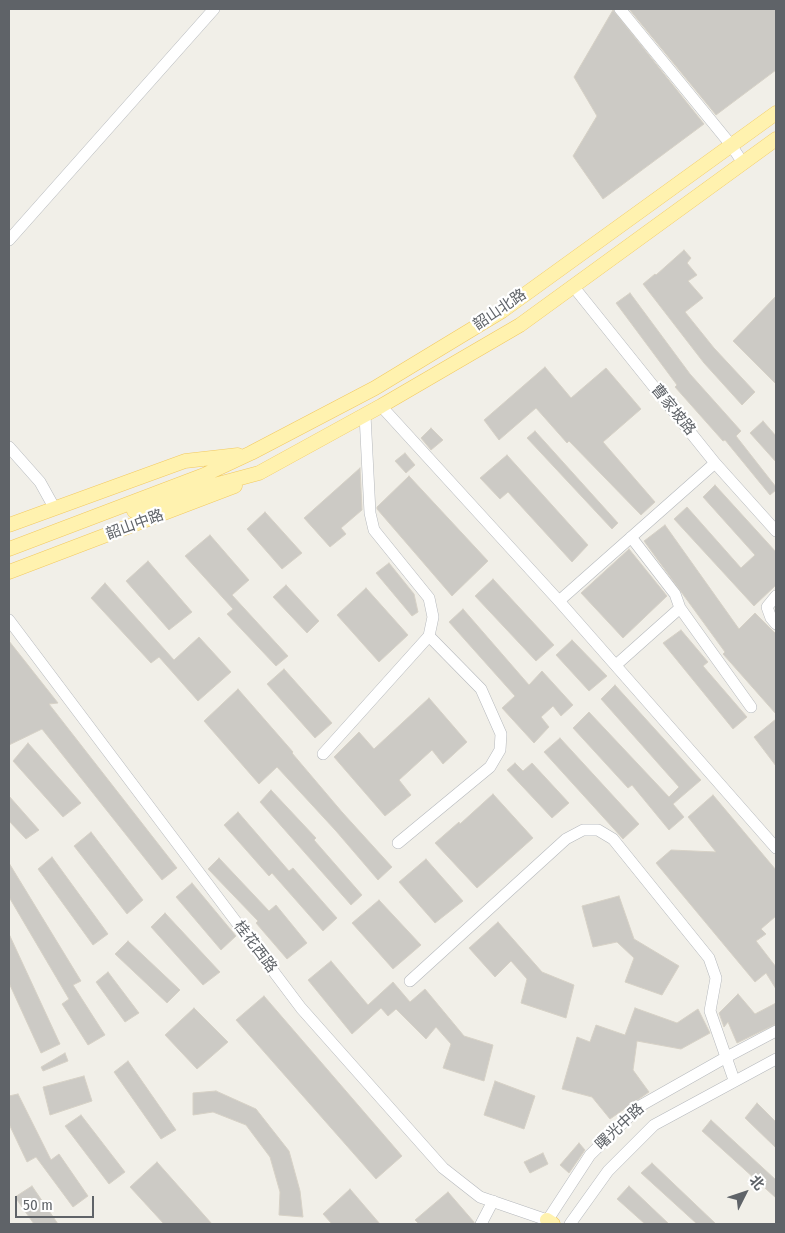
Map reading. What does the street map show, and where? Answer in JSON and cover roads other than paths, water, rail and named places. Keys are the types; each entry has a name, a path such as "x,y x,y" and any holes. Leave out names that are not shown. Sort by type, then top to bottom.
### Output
{"main road":[{"name":"韶山北路","path":"206,481 252,453 376,388 502,311 776,113"},
{"name":"韶山北路","path":"206,481 259,473 382,406 520,325 776,139"},
{"path":"9,525 185,461 252,453"},
{"name":"韶山中路","path":"9,572 232,488 259,473"},
{"name":"韶山中路","path":"9,549 206,481"},
{"name":"韶山中路","path":"9,557 206,481"}],"street":[{"path":"9,240 214,9"},
{"path":"625,10 743,163"},
{"name":"曹家坡路","path":"573,286 715,463 776,531"},
{"path":"382,406 559,601 776,848"},
{"path":"323,754 429,636 434,617 428,598 374,530 370,512 365,415"},
{"path":"9,447 40,482 55,509"},
{"path":"559,601 715,463"},
{"path":"631,537 675,594 680,608 751,707"},
{"path":"776,596 767,607 771,618 776,624"},
{"path":"616,665 680,608"},
{"name":"桂花西路","path":"9,620 301,1008 443,1168 480,1197 548,1223"},
{"path":"398,843 490,767 500,750 500,734 481,689 429,636"},
{"path":"410,981 566,839 583,830 598,830 613,839 709,958 716,978 710,1011 734,1080"},
{"name":"曙光中路","path":"548,1223 590,1155 640,1106 776,1031"},
{"name":"曙光中路","path":"570,1224 608,1171 654,1126 734,1080 776,1059"},
{"path":"481,1224 493,1201"}]}
